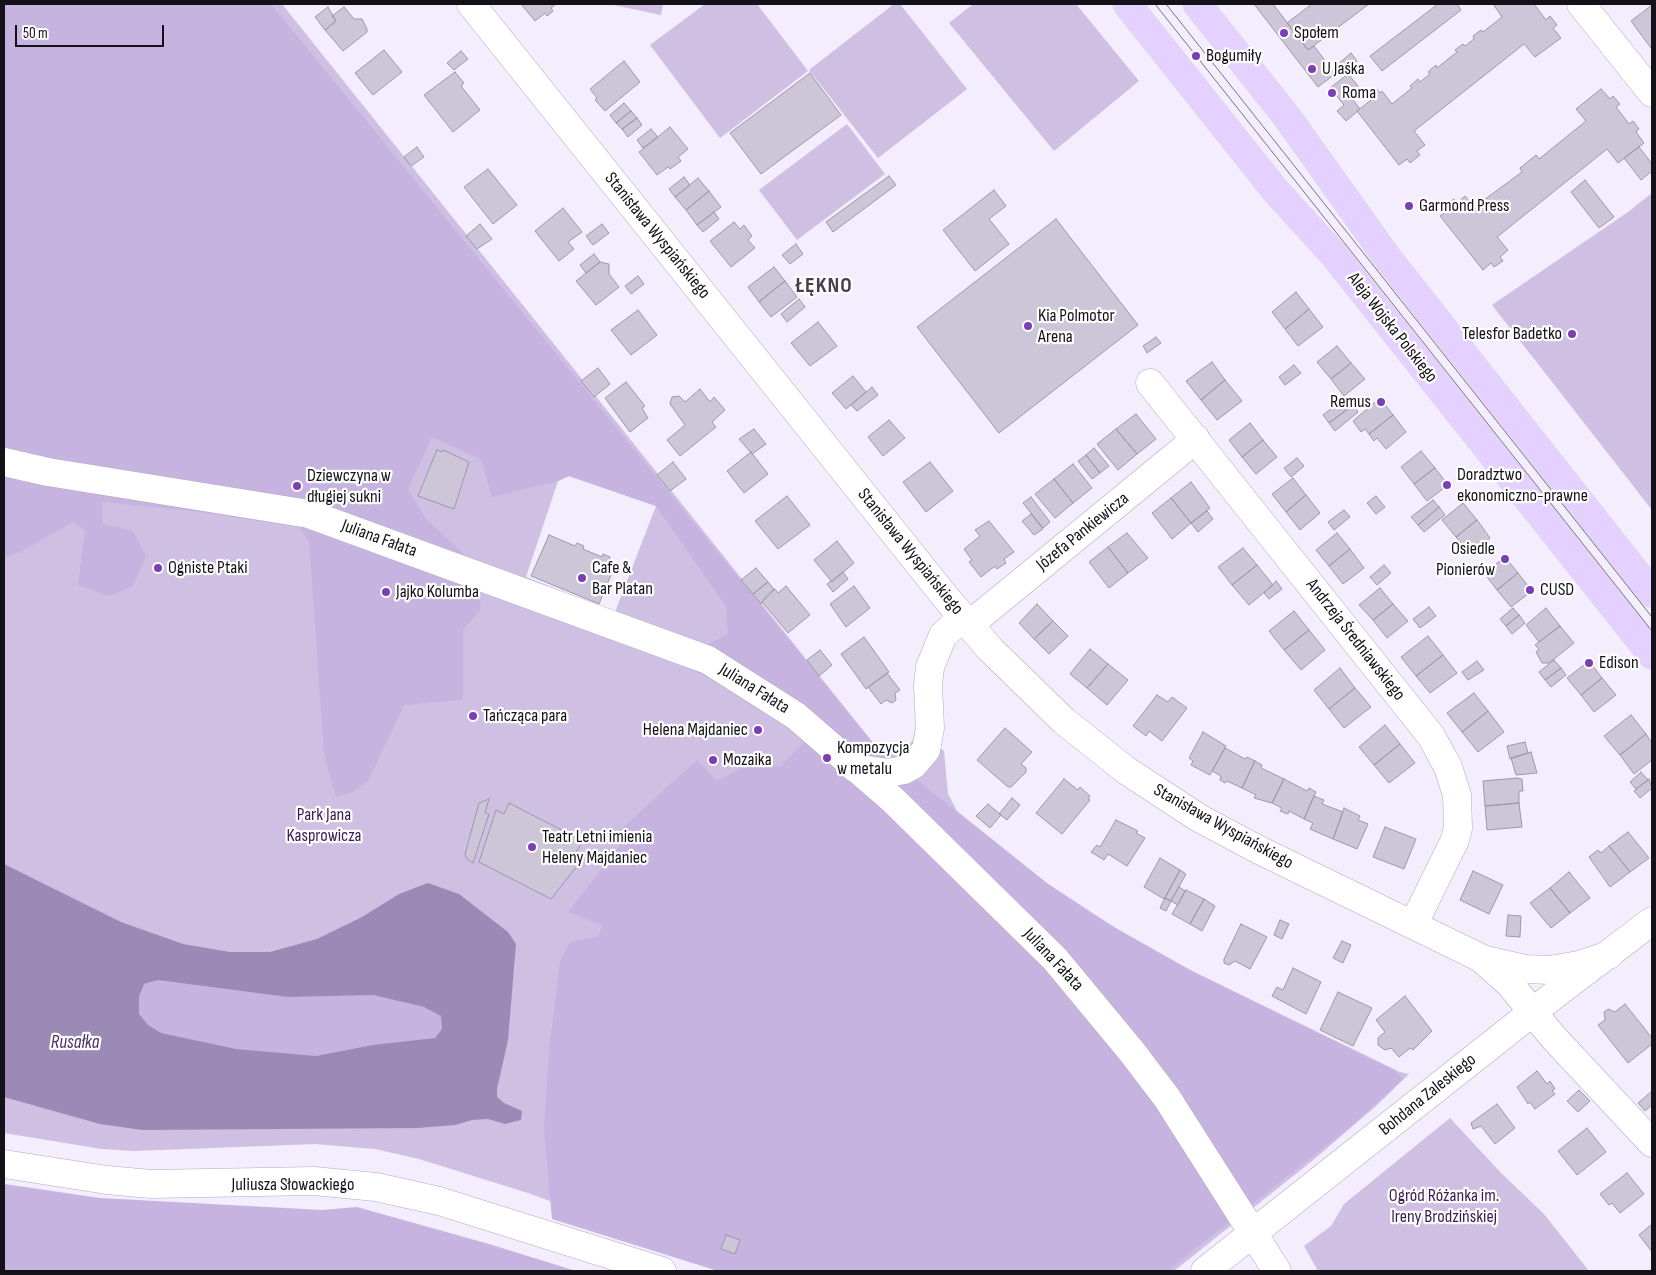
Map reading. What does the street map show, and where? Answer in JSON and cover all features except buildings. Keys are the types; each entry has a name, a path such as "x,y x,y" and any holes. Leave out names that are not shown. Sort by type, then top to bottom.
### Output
{"main road":[{"name":"Aleja Wojska Polskiego","path":"1127,4 1275,190 1334,255 1652,656"},
{"path":"1196,4 1287,117 1386,256 1652,593"}],"street":[{"name":"Stanisława Wyspiańskiego","path":"471,4 966,622 990,649 1052,710 1104,754 1147,785 1221,830 1474,955 1506,966 1543,970 1574,966 1609,955"},
{"path":"1581,4 1652,93"},
{"name":"Andrzeja Średniawskiego","path":"1150,383 1431,736 1448,767 1457,795 1458,828 1454,840 1412,924"},
{"name":"Józefa Pankiewicza","path":"855,768 888,773 904,770 913,765 926,750 930,728 928,685 930,667 943,635 966,622 1196,439"},
{"name":"Juliana Fałata","path":"4,462 48,472 309,514 708,660 796,716 817,732 893,800 1055,958 1167,1098 1277,1271"},
{"name":"Bohdana Zaleskiego","path":"1205,1271 1533,1012 1652,921"},
{"name":"Stanisława Wyspiańskiego","path":"1474,955 1502,976 1652,1143"},
{"name":"Juliusza Słowackiego","path":"4,1164 98,1179 151,1184 314,1181 381,1188 460,1207 662,1271"}],"green space":[{"name":"Park Jana Kasprowicza","path":"4,4 282,4 878,749 888,753 905,749 913,740 915,728 944,751 948,794 957,811 1048,884 1145,947 1400,1072 1409,1074 1375,1107 1312,1161 1174,1271 772,1271 712,1261 528,1193 419,1159 375,1149 315,1144 134,1151 102,1149 4,1133","holes":["569,476 656,506 615,612 526,577 558,481"]},
{"path":"609,4 663,4 661,15"},
{"path":"705,4 757,4 808,71 720,138 650,45"},
{"path":"894,4 900,4 967,89 878,158 809,70"},
{"path":"973,4 1076,4 1139,81 1054,151 949,23"},
{"path":"847,124 885,174 797,240 759,190"},
{"path":"1652,193 1652,510 1492,305 1628,212"},
{"name":"Ogród Różanka im. Ireny Brodzińskiej","path":"1450,1118 1501,1173 1544,1214 1589,1271 1318,1271 1304,1246 1331,1226 1344,1204"}],"shaded area":[{"name":"Park Jana Kasprowicza","path":"4,4 271,4 878,749 1048,884 1105,922 1192,971 1395,1071 1403,1079 1350,1127 1167,1271 718,1271 552,1219 544,1130 549,1051 560,961 570,942 599,936 602,925 568,912 619,847 619,831 697,760 717,781 755,761 780,767 819,727 687,668 506,594 513,580 525,577 702,647 728,634 726,606 656,506 569,476 558,481 492,497 481,459 432,437 408,489 426,519 481,570 480,610 463,630 463,700 404,705 368,781 353,792 336,797 324,754 309,542 299,527 201,512 102,502 103,524 133,531 146,556 133,586 109,596 78,585 85,530 73,522 20,552 4,558"},
{"path":"158,980 288,997 372,995 424,1007 441,1016 442,1029 435,1038 373,1045 316,1056 236,1049 161,1033 148,1025 139,1014 139,997 144,984"},
{"path":"4,1184 100,1198 322,1210 357,1207 489,1244 576,1271 4,1271"}],"water":[{"name":"Rusałka","path":"4,864 121,922 183,944 230,952 270,952 317,939 362,917 399,894 428,883 459,894 508,932 516,944 508,1040 497,1089 497,1097 504,1103 522,1111 521,1120 505,1124 488,1119 472,1120 455,1125 418,1128 142,1130 100,1124 4,1097","holes":["158,980 288,997 373,995 424,1007 441,1016 442,1029 435,1038 373,1045 316,1056 236,1049 161,1033 148,1025 139,1014 139,997 144,984"]}],"tram line":[{"path":"1155,4 1652,631"},
{"path":"1166,4 1652,617"}],"place":[{"name":"Społem","path":"1284,33"},
{"name":"Bogumiły","path":"1196,56"},
{"name":"U Jaśka","path":"1312,69"},
{"name":"Roma","path":"1332,93"},
{"name":"Garmond Press","path":"1409,206"},
{"name":"Kia Polmotor Arena","path":"1028,326"},
{"name":"Telesfor Badetko","path":"1572,334"},
{"name":"Remus","path":"1381,402"},
{"name":"Doradztwo ekonomiczno-prawne","path":"1447,485"},
{"name":"Dziewczyna w długiej sukni","path":"297,486"},
{"name":"Osiedle Pionierów","path":"1505,559"},
{"name":"Ogniste Ptaki","path":"158,568"},
{"name":"Cafe & Bar Platan","path":"582,578"},
{"name":"CUSD","path":"1530,590"},
{"name":"Jajko Kolumba","path":"386,592"},
{"name":"Edison","path":"1589,663"},
{"name":"Tańcząca para","path":"473,716"},
{"name":"Helena Majdaniec","path":"758,730"},
{"name":"Kompozycja w metalu","path":"827,758"},
{"name":"Mozaika","path":"713,760"},
{"name":"Teatr Letni imienia Heleny Majdaniec","path":"532,847"}],"district":[{"name":"ŁĘKNO","path":"824,286"}]}
